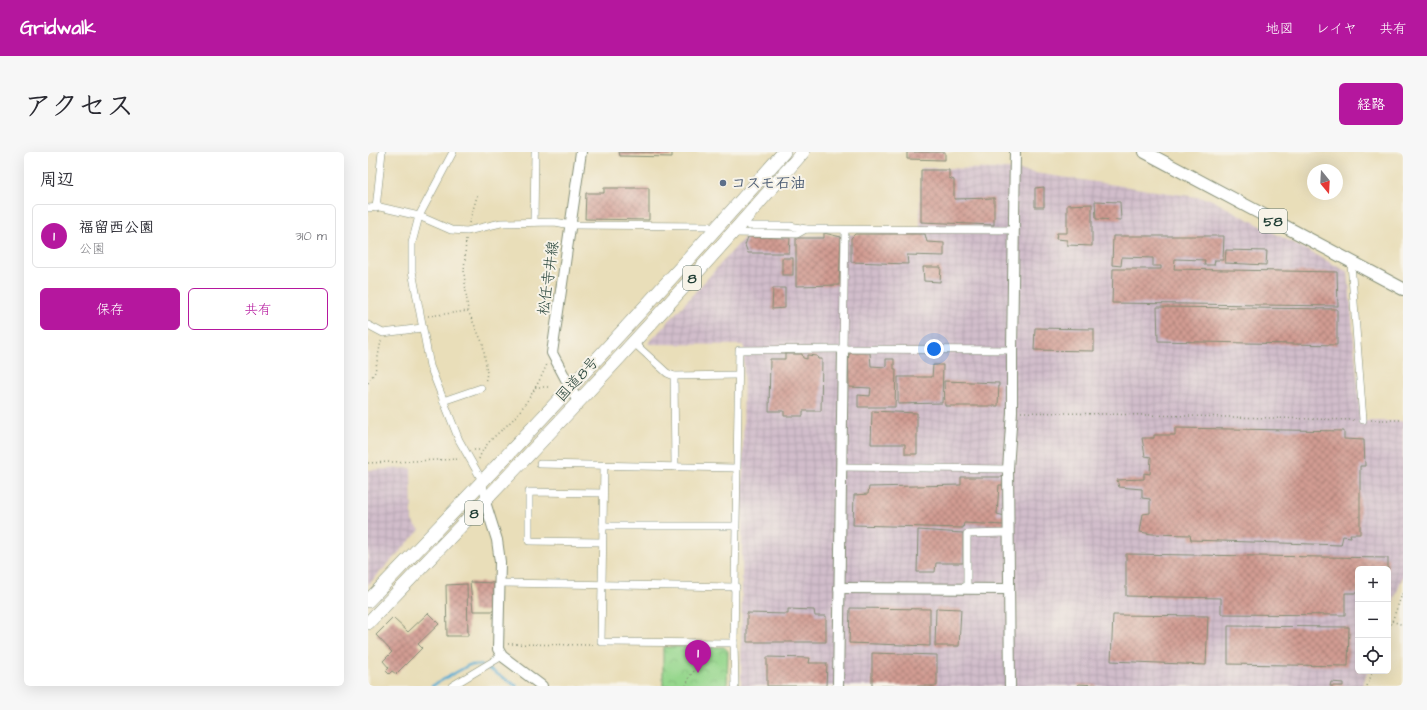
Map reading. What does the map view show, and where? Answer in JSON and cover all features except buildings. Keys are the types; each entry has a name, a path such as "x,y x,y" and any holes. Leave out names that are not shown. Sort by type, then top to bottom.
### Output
{"highway":[{"name":"国道8号","path":"368,601 483,482 693,255 784,152"},
{"name":"国道8号","path":"368,623 485,502 578,402 734,233 803,152"}],"main road":[{"name":"58","path":"1145,152 1351,263 1403,289"}],"street":[{"path":"376,208 382,152"},
{"path":"453,152 419,216 412,243 412,271 430,366 458,440 483,482 485,502 497,540 501,583 498,644 502,656 542,686"},
{"path":"534,222 535,152"},
{"name":"松任寺井線","path":"552,353 581,152"},
{"path":"1010,686 1011,655 1008,589 1008,469 1012,412 1015,152"},
{"path":"368,208 376,208 419,216 451,230 467,231 501,223 534,222 555,222 570,225 708,226"},
{"path":"750,226 790,226 806,229 845,230 1014,230"},
{"path":"734,233 797,234 806,229"},
{"path":"838,686 845,230"},
{"path":"1351,263 1363,420"},
{"path":"368,325 383,333 422,328"},
{"path":"633,342 666,373 674,376 738,375"},
{"path":"735,686 735,526 739,350 1012,350"},
{"path":"552,353 578,402"},
{"path":"674,376 676,467"},
{"path":"443,401 481,388"},
{"path":"540,464 736,468"},
{"path":"604,466 601,642 734,643"},
{"path":"842,467 1008,469"},
{"path":"602,542 529,541 529,492 603,493"},
{"path":"603,526 735,526"},
{"path":"967,588 967,534 1009,533"},
{"path":"501,583 736,587"},
{"path":"839,588 1008,589"},
{"path":"452,686 502,656"}],"path":[{"path":"478,193 467,231 464,273 468,311 483,344 487,373 485,384 481,388"},
{"path":"420,317 468,311"},
{"path":"368,383 377,368 383,333"},
{"path":"478,464 482,450 519,413 535,388 552,353"},
{"path":"535,388 549,387"},
{"path":"1012,412 1403,420"},
{"path":"368,463 468,458"},
{"path":"1403,592 1392,621 1403,625"},
{"path":"498,644 600,645 601,642"},
{"path":"686,686 690,676 698,666 700,643"},
{"path":"1367,686 1372,674"}],"shaded area":[{"path":"920,168 1008,169 1210,199 1348,272 1361,421 1403,421 1403,575 1391,609 1391,566 1355,566 1355,674 1367,674 1362,686 741,686 744,345 648,344 744,238 920,232"},
{"path":"411,468 412,521 420,530 368,585 368,470"}],"green space":[{"path":"663,647 724,647 728,651 727,686 663,686"}],"waterway":[{"path":"432,686 469,665 482,665"},
{"path":"487,668 517,686"}],"place":[{"name":"コスモ石油","path":"723,183"},
{"name":"福留西公園","path":"698,673"}]}
